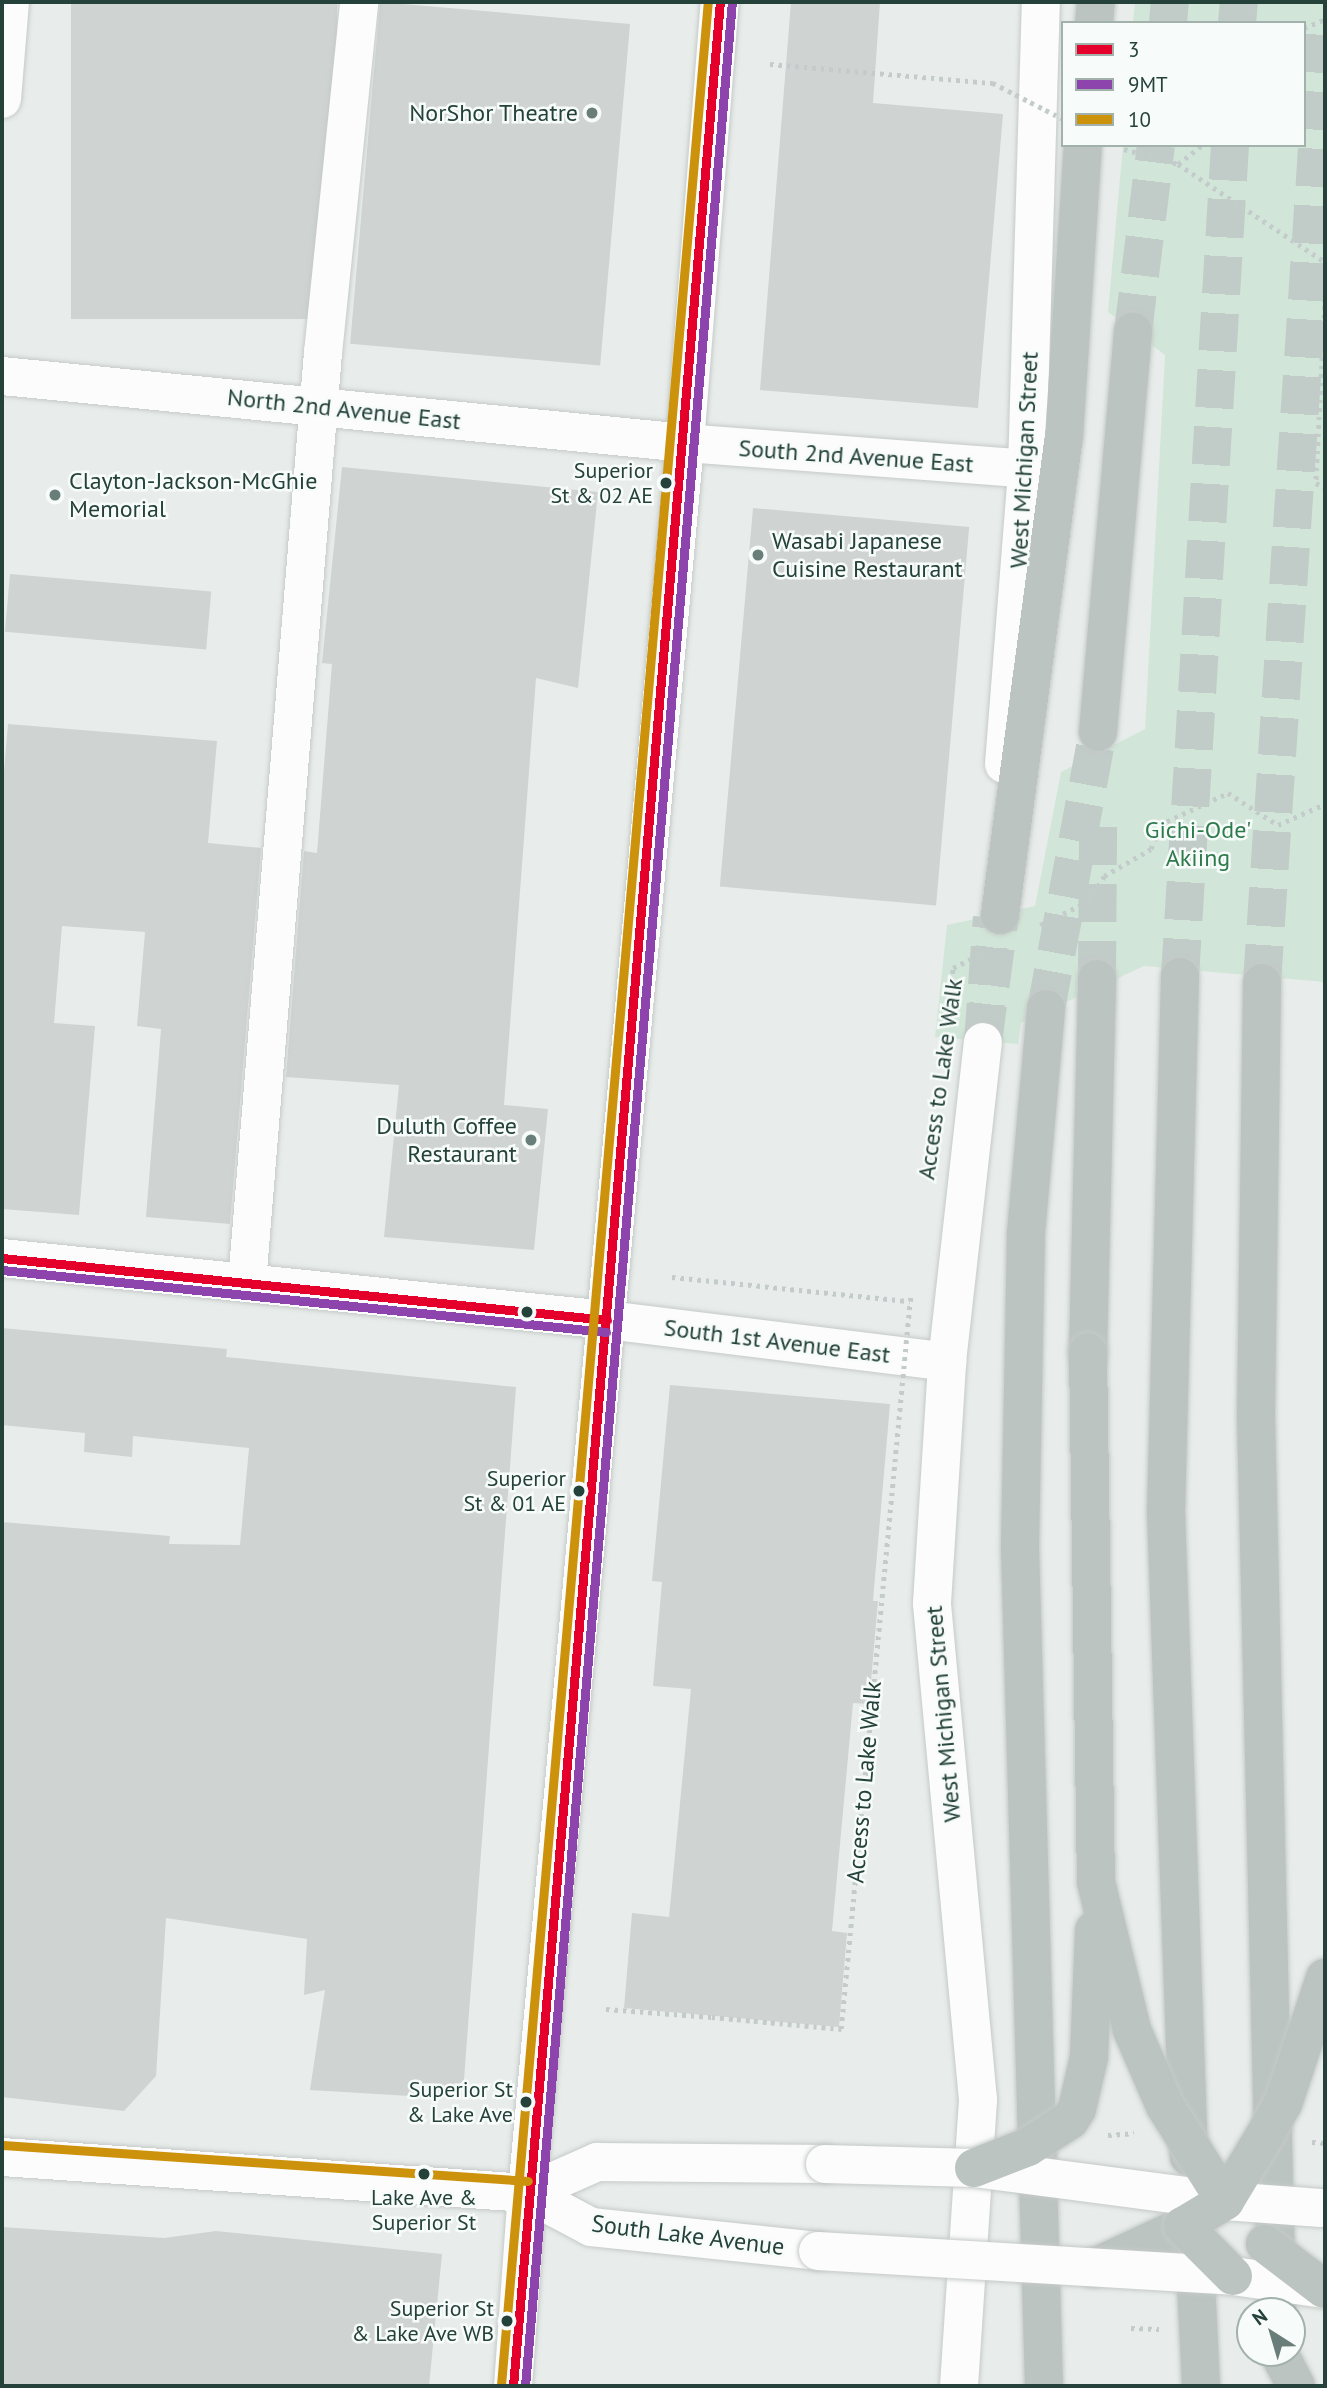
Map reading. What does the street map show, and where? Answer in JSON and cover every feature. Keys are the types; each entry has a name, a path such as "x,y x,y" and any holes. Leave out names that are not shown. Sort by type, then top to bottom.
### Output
{"highway":[{"path":"1094,21 1096,2"},
{"path":"1002,928 1101,147"},
{"path":"1098,732 1133,332"},
{"path":"1180,977 1166,1512 1183,2022 1201,2386"},
{"path":"974,2168 1028,2147 1070,2120 1077,2109 1089,2057 1096,1882 1088,1352 1097,979"},
{"path":"1262,983 1256,1417 1277,2297"},
{"path":"1044,2386 1020,1546 1026,1233 1046,1009"},
{"path":"1096,1882 1132,2030 1165,2106 1225,2201 1265,2244 1325,2289"},
{"path":"1093,2267 1182,2226 1225,2201 1283,2104 1325,1978"},
{"path":"1117,2187 1182,2226 1233,2276 1246,2297"},
{"path":"1280,2367 1282,2386"},
{"path":"1286,2367 1296,2386"}],"street":[{"path":"2,99 10,2"},
{"path":"247,1283 320,407 359,2"},
{"path":"513,2386 527,2193 685,443 719,2"},
{"name":"West Michigan Street","path":"1002,928 1027,469 1041,2"},
{"name":"North 2nd Avenue East","path":"2,376 685,443"},
{"name":"South 2nd Avenue East","path":"685,443 1027,469"},
{"name":"West Michigan Street","path":"959,2386 978,2100 932,1602 947,1362 983,1042"},
{"name":"South 1st Avenue East","path":"2,1258 607,1320 947,1362"},
{"path":"2,2157 527,2193 597,2162 974,2168 1225,2201 1325,2208"},
{"name":"South Lake Avenue","path":"527,2193 591,2227 818,2251 1233,2276 1325,2289"}],"path":[{"path":"1250,21 1251,2"},
{"path":"1306,27 1325,19"},
{"path":"770,64 993,83 1061,118"},
{"path":"1105,147 1178,164 1325,262"},
{"path":"1178,164 1199,147"},
{"path":"1325,306 1316,483 1325,488"},
{"name":"Access to Lake Walk","path":"944,1038 953,968 1002,928 1089,901 1104,876 1152,849 1159,825 1228,793 1278,825 1325,804"},
{"path":"671,1277 910,1301"},
{"name":"Access to Lake Walk","path":"606,2009 841,2029 912,1287"},
{"path":"1098,2135 1144,2132"}],"green space":[{"name":"Gichi-Ode' Akiing","path":"1135,2 1325,2 1325,982 1144,966 1021,1023 1018,1044 935,1037 947,925 1035,906 1061,772 1145,729 1165,355 1108,312 1123,147 1306,147 1306,21 1133,21"}],"building":[{"path":"71,2 337,2 337,319 71,319"},
{"path":"380,2 630,24 600,366 350,344"},
{"path":"791,2 880,2 873,103 1003,114 978,408 760,390"},
{"path":"342,467 598,492 578,688 536,678 504,1105 548,1109 534,1250 384,1237 399,1085 286,1077 304,851 317,853 332,664 322,663"},
{"path":"753,508 969,527 936,905 720,887"},
{"path":"10,574 211,592 206,649 5,632"},
{"path":"8,724 217,741 208,843 261,848 230,1224 146,1217 161,1029 137,1026 145,932 62,926 54,1023 95,1026 79,1215 2,1209 2,795"},
{"path":"2,1328 227,1349 226,1357 516,1387 464,2080 443,2098 310,2090 325,1990 304,1995 307,1939 166,1918 156,2076 124,2111 2,2097 2,1522 170,1536 169,1544 240,1545 249,1448 133,1436 132,1457 84,1452 85,1433 2,1425"},
{"path":"670,1385 890,1404 873,1601 878,1601 869,1704 853,1703 832,1931 847,1933 839,2027 624,2008 632,1913 669,1917 691,1689 653,1686 662,1582 652,1581"},
{"path":"2,2227 164,2238 216,2231 442,2254 429,2386 2,2386"}],"tunnel":[{"path":"1168,21 1170,2"},
{"path":"1237,21 1239,2"},
{"path":"1262,983 1325,28"},
{"path":"1133,332 1156,147"},
{"path":"1180,977 1230,147"},
{"path":"1046,1009 1098,732"},
{"path":"1097,979 1098,825"},
{"path":"983,1042 1000,915"},
{"path":"983,1042 992,917"}],"transit line":[{"name":"10","path":"501,2385 708,2"},
{"name":"3","path":"513,2386 720,2"},
{"name":"9MT","path":"525,2386 732,3"},
{"name":"3","path":"2,1258 607,1320"},
{"name":"9MT","path":"2,1270 606,1332"},
{"name":"10","path":"3,2145 528,2181"}],"place":[{"name":"NorShor Theatre","path":"592,113"},
{"name":"Superior St & 02 AE","path":"666,483"},
{"name":"Clayton-Jackson-McGhie Memorial","path":"55,495"},
{"name":"Wasabi Japanese Cuisine Restaurant","path":"758,555"},
{"name":"Duluth Coffee Restaurant","path":"531,1140"},
{"name":"Superior St & 01 AE","path":"579,1491"},
{"name":"Superior St & Lake Ave","path":"526,2102"},
{"name":"Lake Ave & Superior St","path":"424,2174"},
{"name":"Superior St & Lake Ave WB","path":"507,2321"}]}
